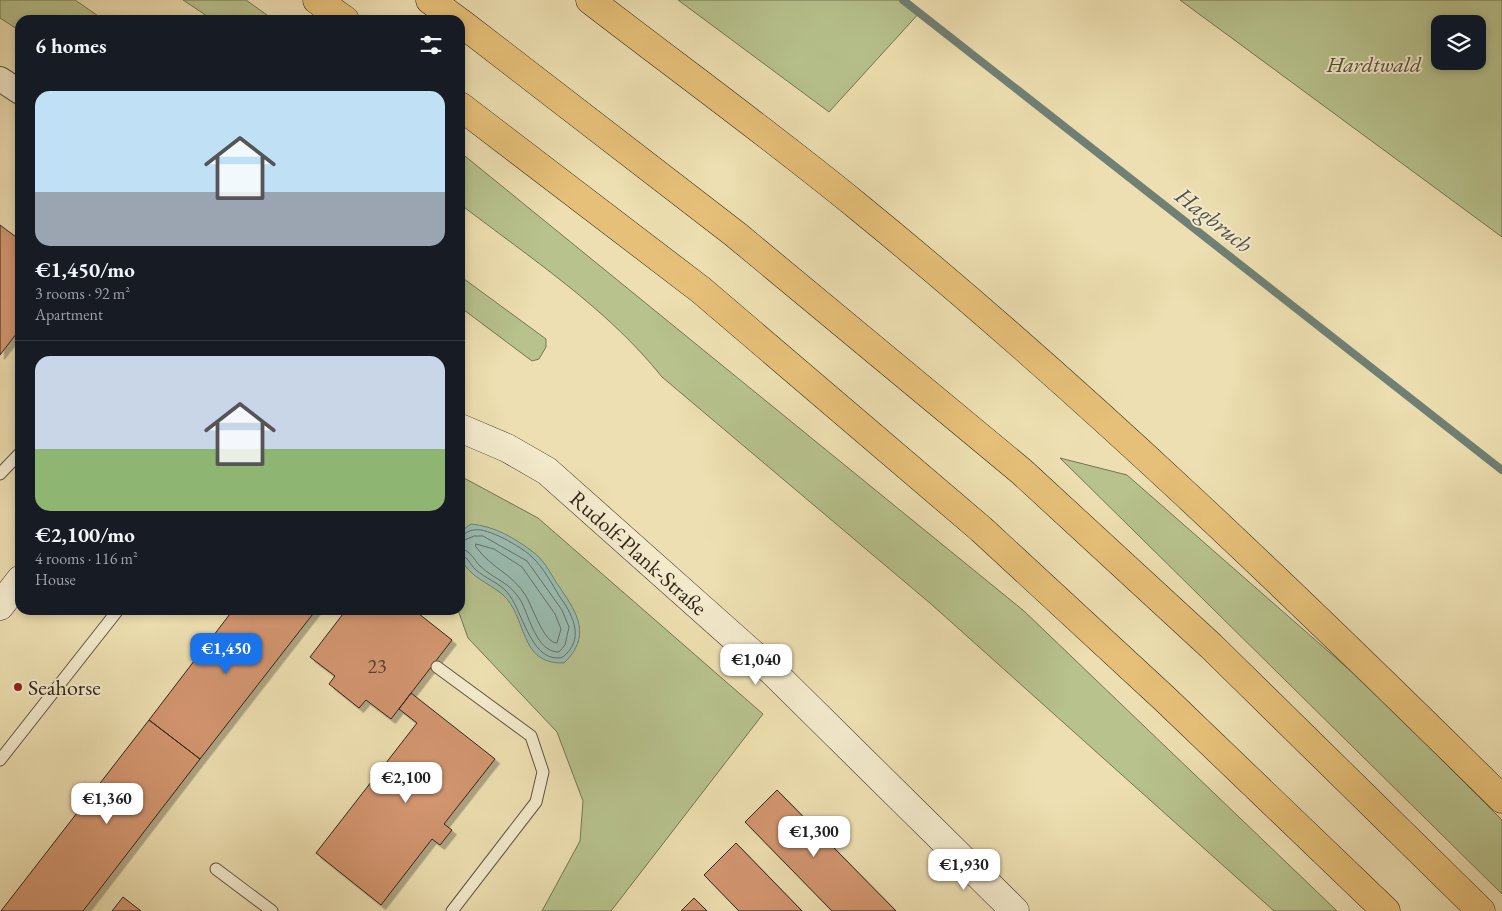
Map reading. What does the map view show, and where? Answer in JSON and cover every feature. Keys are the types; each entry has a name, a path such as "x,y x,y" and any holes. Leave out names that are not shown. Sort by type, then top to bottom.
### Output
{"main road":[{"path":"317,0 338,15"},
{"path":"430,0 450,15"},
{"path":"590,0 855,205 1071,389 1345,644 1502,800"},
{"path":"465,26 735,234 1021,471 1211,646 1481,911"},
{"path":"465,110 701,290 981,529 1165,699 1386,911"},
{"name":"Rudolf-Plank-Straße","path":"465,430 507,448 547,471 774,673 1015,911"},
{"path":"0,606 15,586"}],"street":[{"path":"0,79 15,89"}],"lane":[{"path":"0,474 15,458"},
{"path":"0,760 114,615"},
{"path":"437,667 531,736 543,772 536,802 452,911"},
{"path":"216,869 272,911"}],"green space":[{"path":"0,0 75,0 97,15 15,15 15,28 0,18"},
{"path":"183,0 246,0 267,15 206,15"},
{"path":"678,0 907,0 921,11 829,112"},
{"name":"Hardtwald","path":"1180,0 1502,0 1502,237"},
{"path":"465,156 1024,611 1337,911 1274,911 931,604 662,377 617,328 540,264 465,208"},
{"path":"465,280 546,339 546,347 539,359 532,361 465,311"},
{"path":"1060,458 1127,475 1369,687 1502,820 1502,894"},
{"path":"465,479 538,518 763,714 611,911 542,911 580,841 583,801 557,732 468,638 460,615 465,615"}],"water":[{"path":"471,524 496,530 526,547 537,555 546,566 575,612 580,632 573,652 564,663 549,662 539,656 525,638 510,603 502,594 474,575 465,565 465,528"}],"building":[{"path":"0,225 15,236 15,336 0,355"},
{"path":"229,615 312,615 200,759 149,720"},
{"path":"342,615 420,615 452,640 391,719 366,700 359,708 329,684 335,676 310,657"},
{"path":"411,693 495,759 444,824 452,830 440,845 432,839 381,905 316,853 417,723 399,709"},
{"path":"149,720 200,759 83,911 1,911"},
{"path":"777,790 896,911 832,911 745,822"},
{"path":"736,843 802,911 739,911 704,875"},
{"path":"123,897 141,911 112,911"},
{"path":"694,898 707,911 681,911"}],"waterway":[{"name":"Hagbruch","path":"903,0 1502,470"}],"place":[{"name":"Seahorse","path":"18,687"}]}
